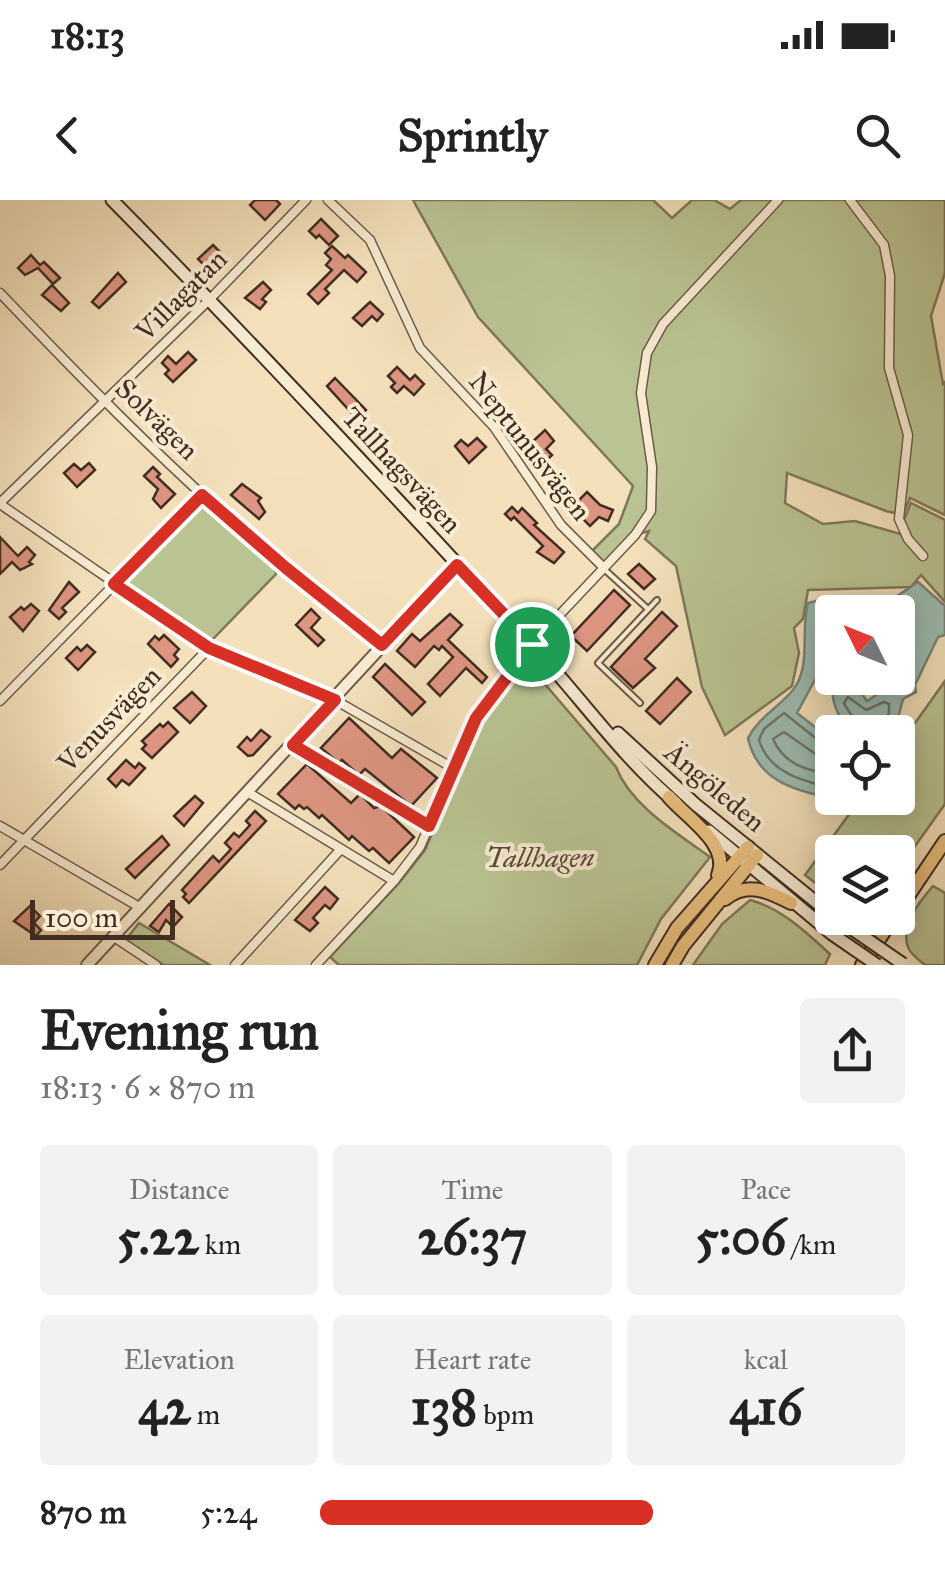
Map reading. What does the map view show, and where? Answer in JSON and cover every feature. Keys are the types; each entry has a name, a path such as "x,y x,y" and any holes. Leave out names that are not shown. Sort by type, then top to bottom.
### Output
{"main road":[{"name":"Tallhagsvägen","path":"112,200 210,299 532,644 669,797 748,856 792,903 877,965"},
{"name":"Ängöleden","path":"571,689 748,856 815,903"},
{"path":"669,797 721,854 721,870 709,890"},
{"path":"915,886 945,841"},
{"path":"655,965 677,928 709,890 748,856"},
{"path":"672,965 748,856"},
{"path":"712,910 742,889 762,890 792,903"},
{"name":"Ängöleden","path":"861,935 903,965"},
{"path":"862,965 882,935"}],"street":[{"name":"Villagatan","path":"0,503 306,200"},
{"name":"Neptunusvägen","path":"328,200 370,240 420,348 494,427 561,525 604,568"},
{"path":"316,965 420,847 476,718 532,644 636,535 651,511 652,466 642,393 648,353 663,324 778,200"},
{"path":"850,200 884,245 890,276 889,368 908,435 899,519 922,556"},
{"name":"Solvägen","path":"0,293 202,495 382,645"},
{"path":"0,701 202,495"},
{"path":"0,503 209,648 335,700 454,768"},
{"path":"88,965 457,565"},
{"name":"Venusvägen","path":"0,865 209,648"},
{"path":"293,745 429,826"},
{"path":"249,793 394,881"},
{"path":"0,826 140,908"},
{"path":"235,965 341,849"},
{"path":"114,937 156,965"}],"lane":[{"path":"604,568 648,610"},
{"path":"640,703 598,663 657,600"}],"green space":[{"path":"413,200 653,200 672,218 692,200 714,200 730,209 741,200 945,200 945,273 931,316 945,382 945,515 910,498 903,515 886,511 787,473 785,503 823,524 855,521 904,535 904,520 911,503 945,520 945,602 921,575 911,587 808,590 803,619 794,628 799,653 792,686 725,735 702,687 676,566 645,539 649,531 635,535 604,568 589,554 619,524 633,486 478,317"},
{"path":"198,504 205,504 275,566 276,574 213,639 206,639 128,591 124,580"},
{"name":"Tallhagen","path":"526,662 616,767 632,794 710,857 661,919 637,965 339,965 330,957 425,850 480,721"},
{"path":"945,681 945,804 915,846 915,835 834,835 849,815 915,815 915,723"},
{"path":"815,861 815,883 805,875"},
{"path":"933,886 945,893 945,965 925,965 908,947 906,935 915,935 915,911"},
{"path":"750,900 783,915 812,938 830,954 825,965 693,965 722,924"},
{"path":"139,923 210,965 164,965 124,942"}],"water":[{"path":"918,582 945,606 945,635 938,637 915,685 915,595 898,595"},
{"path":"815,601 815,680 797,713 815,727 815,794 772,776 753,754 748,738 799,681 808,603"},
{"path":"833,695 863,695 867,701 876,695 910,695 903,699 899,715 840,715"}],"building":[{"path":"255,200 276,200 280,204 265,220 250,205"},
{"path":"321,219 338,236 329,245 309,231"},
{"path":"213,245 223,255 211,272 198,259"},
{"path":"332,246 366,272 357,282 344,270 325,289 329,293 318,304 308,294 332,270 326,265 331,259 325,253"},
{"path":"31,255 60,278 53,284 38,268 25,275 18,268"},
{"path":"118,273 126,282 99,308 92,302"},
{"path":"263,282 271,290 262,299 266,302 260,309 245,298"},
{"path":"52,285 69,303 61,311 42,295"},
{"path":"370,302 383,314 377,321 372,316 362,326 353,318"},
{"path":"188,352 196,360 173,382 162,363 168,356 176,364"},
{"path":"397,367 410,380 415,375 424,384 414,395 404,386 397,393 391,387 395,383 388,376"},
{"path":"335,378 366,410 357,419 327,386"},
{"path":"545,430 554,441 546,449 552,455 545,462 529,445"},
{"path":"477,438 486,447 469,463 455,446 461,440 468,446"},
{"path":"89,463 95,470 77,487 64,473 74,464 81,470"},
{"path":"153,467 160,474 157,477 175,494 161,508 153,499 158,489 144,476"},
{"path":"242,484 261,498 258,501 265,512 259,519 231,495"},
{"path":"587,492 600,505 613,510 608,521 599,517 590,526 581,517 587,510 578,501"},
{"path":"512,507 518,513 522,508 537,523 534,525 564,552 554,563 537,552 543,546 514,517 511,520 505,514"},
{"path":"0,537 18,556 27,547 35,555 29,562 32,564 20,570 12,562 0,574"},
{"path":"639,564 655,579 644,589 628,574"},
{"path":"69,582 79,592 62,608 66,612 59,619 49,610"},
{"path":"614,590 630,605 587,651 571,636"},
{"path":"31,604 39,611 23,631 10,617"},
{"path":"311,609 320,618 311,628 324,640 318,646 296,625"},
{"path":"662,612 677,626 645,659 655,668 633,688 611,667"},
{"path":"450,614 462,625 448,640 487,677 482,683 466,668 440,696 428,684 453,657 442,646 439,650 434,646 415,667 397,651 412,634 420,641"},
{"path":"164,635 179,649 174,655 178,659 171,667 148,644 155,636 159,640"},
{"path":"87,645 95,652 78,670 66,658 77,647 81,651"},
{"path":"385,664 425,702 412,715 373,677"},
{"path":"677,678 691,692 660,724 646,711"},
{"path":"192,692 206,706 190,723 174,708"},
{"path":"349,718 392,758 401,749 437,778 411,806 365,769 359,775 321,748"},
{"path":"168,722 178,732 152,758 142,749 146,745 142,741 160,724 163,727"},
{"path":"261,730 270,737 248,756 238,747"},
{"path":"126,760 135,768 139,763 145,768 129,785 122,780 116,787 108,779"},
{"path":"307,764 351,803 360,794 374,808 381,806 414,837 389,863 373,848 369,851 352,836 349,840 322,815 319,818 299,805 295,809 278,794"},
{"path":"195,796 203,803 184,826 174,816"},
{"path":"255,811 266,821 189,903 182,890 213,856 219,862 231,849 225,843 234,833 239,837 250,825 246,821"},
{"path":"162,836 169,845 135,878 126,869"},
{"path":"325,887 338,899 330,909 325,905 313,918 318,923 310,931 295,920"},
{"path":"169,904 182,917 173,927 166,920 159,932 150,926"},
{"path":"30,906 40,916 34,923 41,930 36,936 14,921"}],"route":[{"path":"202,495 382,645 457,565 532,644 476,718 429,826 293,745 335,700 209,648 114,584 202,495"}]}
